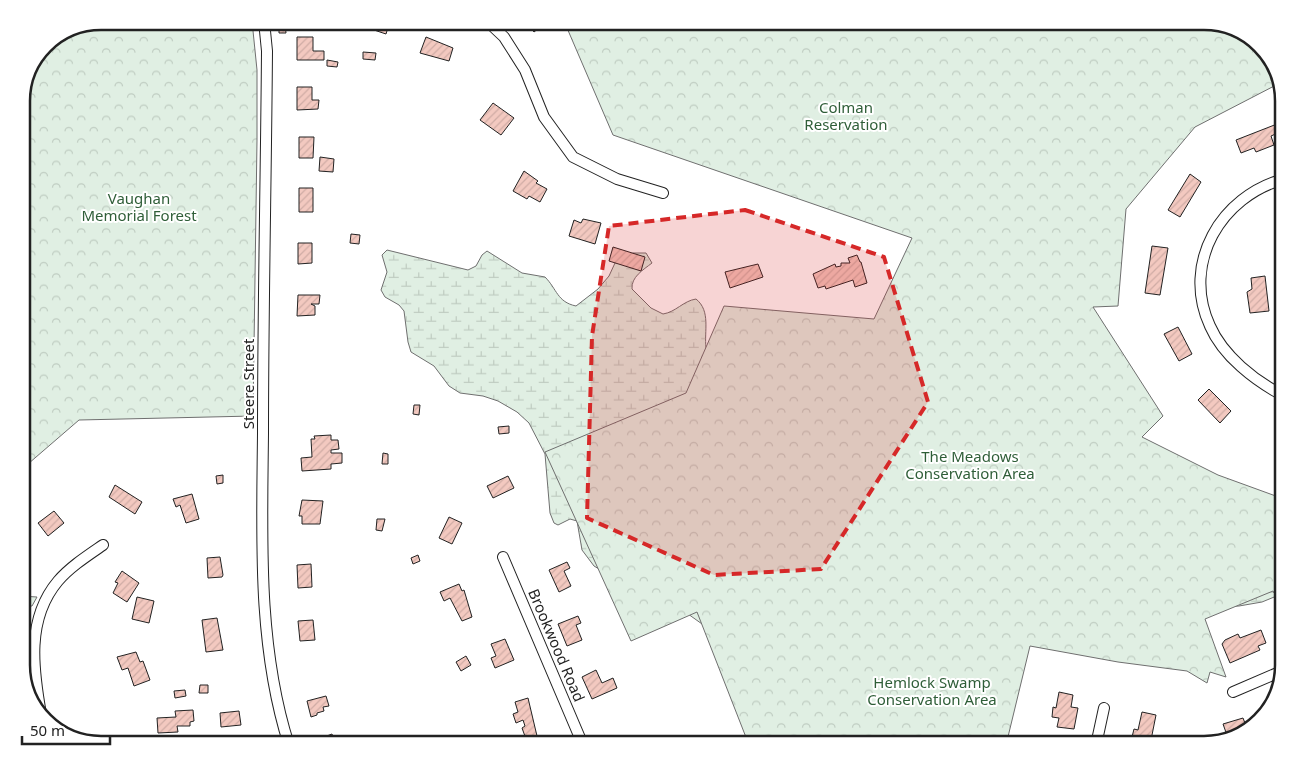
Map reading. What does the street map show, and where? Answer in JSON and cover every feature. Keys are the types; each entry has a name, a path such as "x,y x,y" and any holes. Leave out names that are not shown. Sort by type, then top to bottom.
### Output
{"street":[{"name":"Steere Street","path":"265,30 267,51 263,334 263,595 275,686 287,736"},
{"path":"497,30 504,37 525,70 544,117 573,157 617,179 663,193"},
{"path":"1275,182 1252,192 1225,215 1207,245 1201,280 1206,315 1222,346 1247,371 1275,390"},
{"path":"39,701 34,657 38,613 46,597 58,581 103,544"},
{"name":"Brookwood Road","path":"503,557 579,736"},
{"path":"1233,692 1274,674"},
{"path":"1098,736 1104,708"}],"highlighted area":[{"path":"745,210 884,257 928,402 821,569 714,575 587,518 592,336 609,226"}],"green space":[{"name":"Vaughan Memorial Forest","path":"253,30 257,70 253,416 79,420 30,462 30,96 32,82 37,69 54,48 65,39 87,31"},
{"name":"The Meadows Conservation Area","path":"568,30 1204,30 1231,35 1240,39 1254,51 1268,69 1274,86 1195,127 1126,209 1118,306 1093,307 1163,416 1142,437 1218,475 1275,496 1275,593 1273,591 1205,619 1226,677 1210,672 1207,683 1187,671 1118,662 1030,646 1008,736 745,736 697,612 631,641 545,452 686,393 724,306 874,319 912,238 613,135"},
{"path":"387,250 468,270 476,266 482,255 487,251 522,273 545,277 561,298 576,306 598,289 609,276 615,263 633,253 646,253 652,263 636,277 633,281 632,289 651,308 663,314 691,300 696,299 701,304 704,309 706,322 707,353 713,391 1275,532 1275,597 1262,602 1239,606 709,629 663,596 609,575 594,566 582,550 577,521 570,519 558,525 554,523 550,513 545,454 529,423 517,412 498,401 483,396 460,393 449,386 434,366 411,352 404,311 399,305 385,297 381,290 387,272 382,255"},
{"path":"30,597 37,597 32,606 30,606"}],"building":[{"path":"279,30 286,30 286,33 279,33"},
{"path":"374,30 387,30 386,34"},
{"path":"297,37 313,37 313,51 324,51 324,60 297,60"},
{"path":"426,37 453,48 449,61 420,53"},
{"path":"363,52 376,53 375,60 363,59"},
{"path":"327,60 338,62 337,67 327,66"},
{"path":"297,87 312,87 312,100 319,100 318,109 297,110"},
{"path":"493,103 514,118 501,135 480,120"},
{"path":"1275,125 1275,134 1271,136 1274,145 1256,152 1254,148 1241,153 1236,140"},
{"path":"299,137 314,137 313,158 299,158"},
{"path":"320,157 334,159 333,172 319,171"},
{"path":"524,171 538,181 536,183 547,189 540,202 529,196 527,199 513,191"},
{"path":"1190,174 1201,182 1180,217 1168,210"},
{"path":"299,188 313,188 313,212 299,212"},
{"path":"583,219 601,223 595,244 569,236 574,220 581,223"},
{"path":"351,234 360,235 359,244 350,243"},
{"path":"298,243 312,243 312,263 298,264"},
{"path":"1152,246 1168,248 1160,295 1145,293"},
{"path":"613,247 645,257 641,271 609,261"},
{"path":"857,255 867,283 855,287 853,280 826,289 825,286 818,288 813,274 835,264 836,267 841,266 841,263 850,263 848,258"},
{"path":"758,264 763,277 730,288 725,272"},
{"path":"1265,276 1269,311 1250,313 1247,292 1252,289 1251,278"},
{"path":"298,295 320,295 319,304 311,304 315,306 315,315 297,316"},
{"path":"1178,327 1192,354 1179,361 1164,334"},
{"path":"1209,389 1231,411 1220,423 1198,400"},
{"path":"414,405 420,405 419,415 413,414"},
{"path":"509,426 509,433 499,434 498,427"},
{"path":"331,435 331,440 338,440 339,449 331,450 331,453 342,453 342,463 331,464 331,469 302,471 301,458 312,457 311,439 315,439 314,436"},
{"path":"383,453 388,454 388,464 382,464"},
{"path":"223,475 223,483 217,484 216,476"},
{"path":"508,476 514,488 493,498 487,486"},
{"path":"115,485 142,502 135,514 109,497"},
{"path":"192,494 199,519 186,523 180,505 176,507 173,499"},
{"path":"302,500 323,501 320,524 302,524 302,516 299,516"},
{"path":"54,511 64,523 48,536 38,523"},
{"path":"449,517 462,523 452,544 439,538"},
{"path":"377,519 385,519 382,531 376,530"},
{"path":"418,555 420,561 413,564 411,558"},
{"path":"220,557 222,577 208,578 207,558"},
{"path":"567,562 570,568 564,571 571,586 559,592 549,570"},
{"path":"311,564 312,587 298,588 297,565"},
{"path":"122,571 139,583 127,602 113,593 118,583 115,582"},
{"path":"459,584 462,591 464,590 472,617 462,621 450,598 444,601 440,592"},
{"path":"137,597 154,601 149,623 132,619"},
{"path":"578,616 581,623 576,625 582,640 567,646 558,624"},
{"path":"217,618 223,650 206,652 202,620"},
{"path":"313,620 315,640 300,641 298,621"},
{"path":"1261,630 1266,643 1258,646 1260,650 1230,663 1222,644 1225,640 1238,634 1240,638"},
{"path":"505,639 514,660 495,668 491,658 496,656 491,644"},
{"path":"136,652 140,662 143,661 150,680 134,686 128,668 122,670 117,657"},
{"path":"466,656 471,665 461,671 456,662"},
{"path":"596,670 602,683 613,678 617,688 592,699 582,677"},
{"path":"200,685 208,685 208,693 199,693"},
{"path":"185,690 186,696 175,698 174,691"},
{"path":"1059,692 1073,695 1071,707 1078,708 1074,729 1057,727 1059,718 1052,717 1053,707 1056,708"},
{"path":"326,696 329,706 323,707 324,711 311,717 307,701"},
{"path":"528,698 537,736 525,736 522,728 525,726 523,720 516,723 513,714 518,712 515,702"},
{"path":"193,710 194,721 190,722 190,726 177,726 178,732 158,733 157,718 176,717 175,711"},
{"path":"239,711 241,725 221,727 220,713"},
{"path":"1142,712 1156,715 1152,736 1132,736 1134,729 1138,730"},
{"path":"1243,718 1245,723 1226,733 1223,724"}],"park label":[{"name":"Colman Reservation","path":"846,116"},
{"name":"Hemlock Swamp Conservation Area","path":"932,690"}]}
